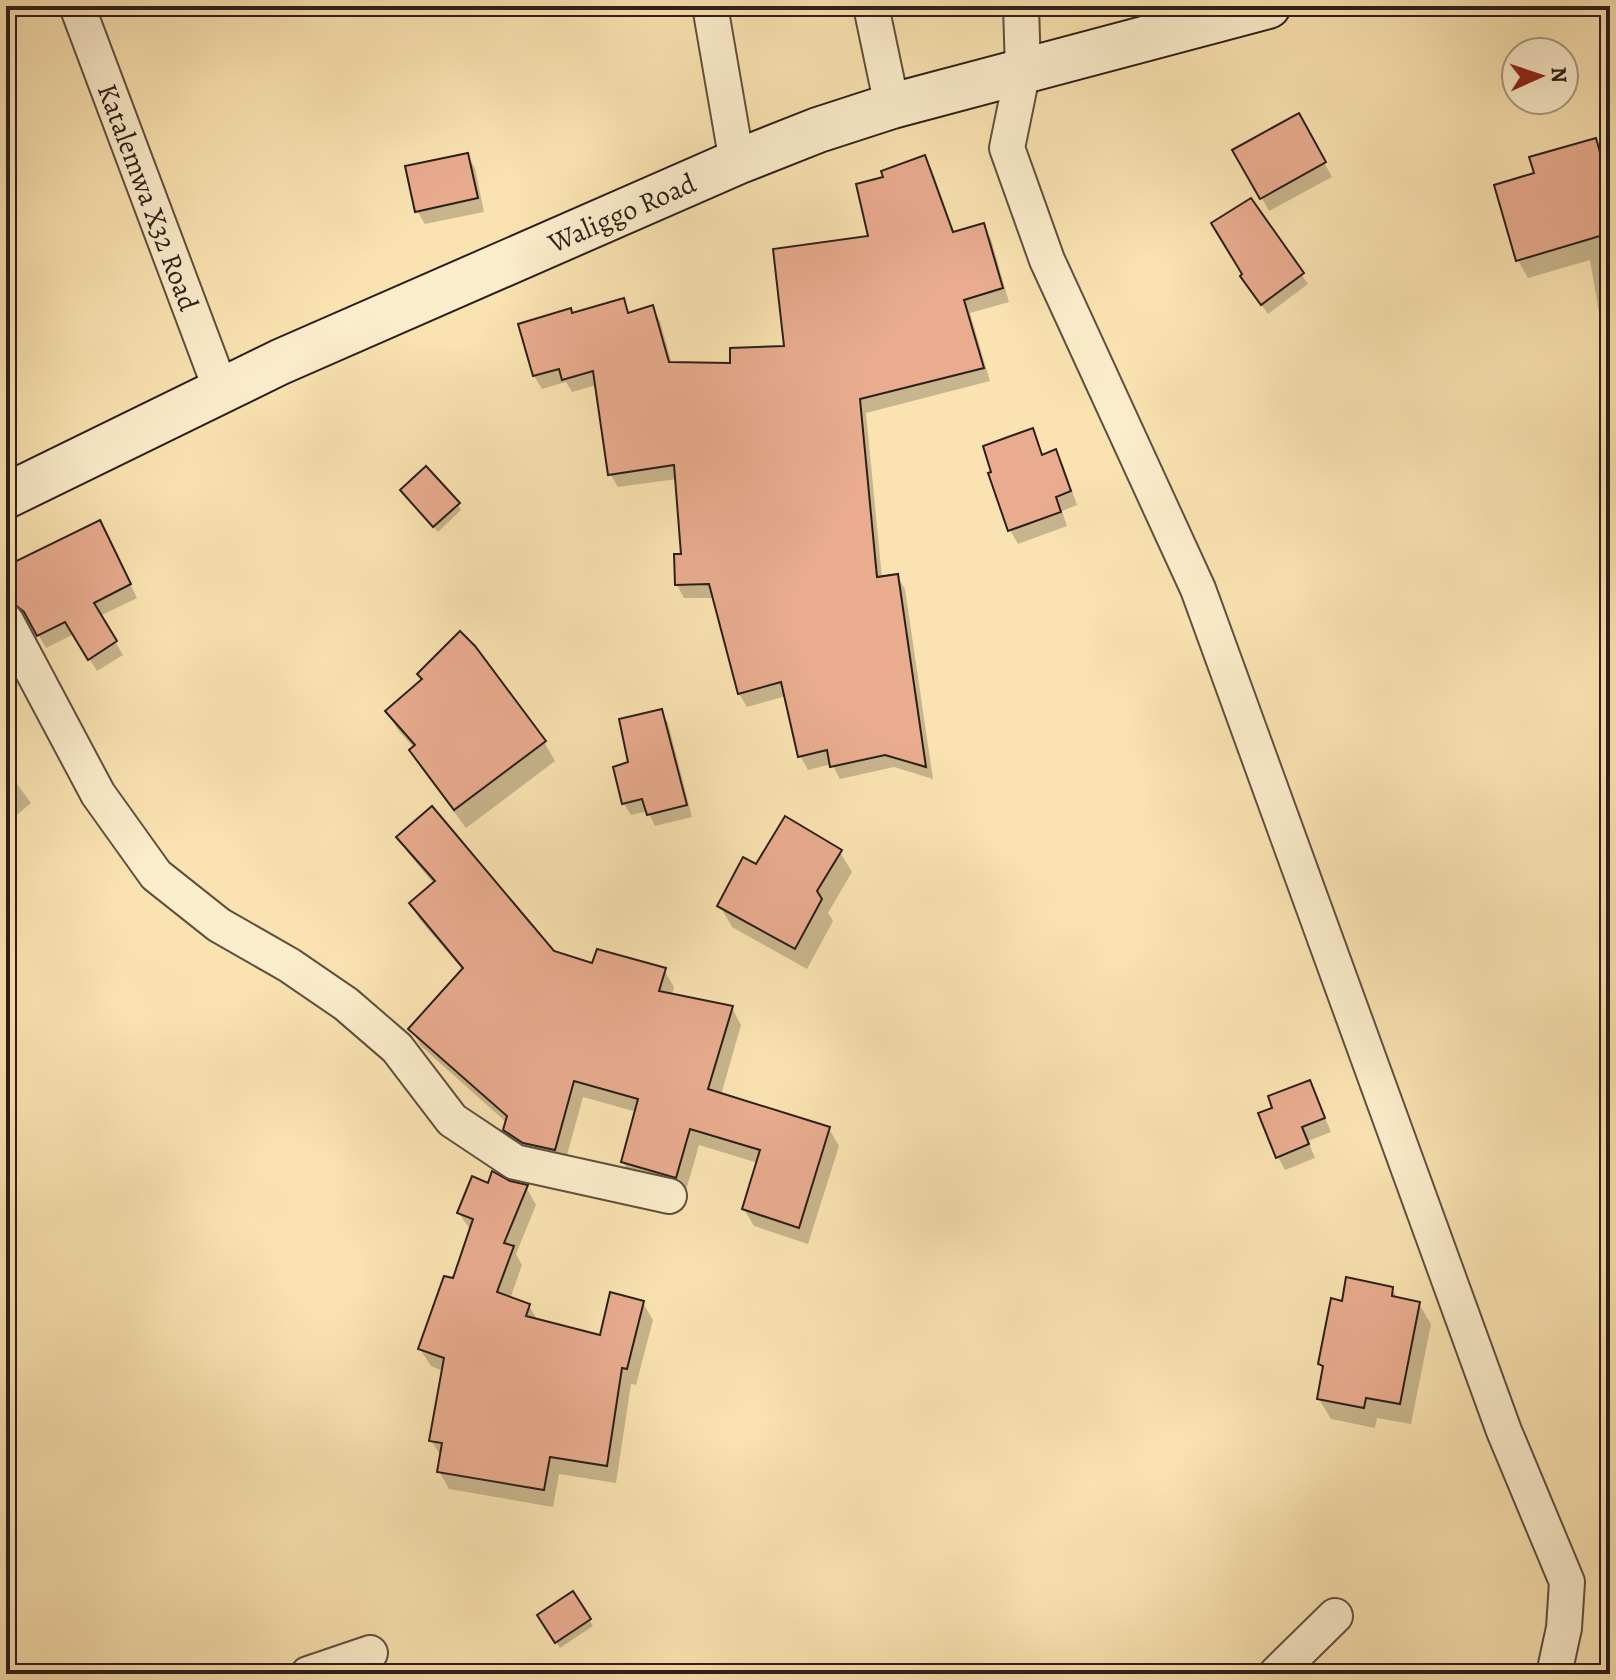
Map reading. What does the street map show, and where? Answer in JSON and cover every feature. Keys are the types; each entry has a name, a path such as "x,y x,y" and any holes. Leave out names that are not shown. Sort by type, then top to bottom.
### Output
{"street":[{"name":"Katalemwa X32 Road","path":"77,6 221,390"},
{"path":"710,6 737,162"},
{"path":"871,6 892,106"},
{"path":"1021,6 1023,70 1007,148 1047,260 1198,589 1504,1431 1567,1582 1564,1628 1554,1674"},
{"name":"Waliggo Road","path":"6,496 280,362 737,162 818,130 892,106 1268,6"},
{"path":"6,621 98,794 156,875 219,925 289,965 346,1004 397,1048 452,1120 515,1162 669,1196"},
{"path":"1276,1674 1335,1616"},
{"path":"308,1674 370,1653"}],"building":[{"path":"1299,113 1326,162 1260,199 1232,150"},
{"path":"1596,138 1610,188 1610,233 1516,261 1494,185 1534,173 1529,157"},
{"path":"468,153 478,198 415,212 405,166"},
{"path":"925,155 953,232 984,223 1003,288 964,300 984,368 860,399 877,577 898,574 926,767 885,755 830,767 827,750 798,757 781,682 738,694 709,584 675,585 674,554 681,554 674,465 608,475 593,371 562,380 559,369 533,376 518,324 571,308 572,313 624,298 628,313 653,305 669,362 730,363 730,348 784,346 773,249 868,236 856,184 883,177 881,171"},
{"path":"1251,198 1304,273 1261,305 1240,276 1242,274 1211,223"},
{"path":"1033,428 1042,455 1056,449 1071,491 1056,497 1061,512 1008,531 988,473 991,472 983,446"},
{"path":"426,466 460,503 433,527 400,490"},
{"path":"100,520 131,584 94,603 117,641 88,660 65,622 37,636 6,588 6,566"},
{"path":"460,631 475,646 546,741 454,810 409,750 415,745 385,711 422,679 417,674"},
{"path":"662,709 687,805 647,815 642,799 622,804 613,767 628,762 619,719"},
{"path":"432,806 554,951 592,963 597,949 666,968 659,991 733,1006 708,1089 830,1127 799,1228 742,1209 760,1150 690,1129 676,1178 621,1162 638,1099 574,1081 555,1150 523,1143 503,1130 507,1116 408,1029 463,968 409,903 435,881 396,837"},
{"path":"785,816 842,850 817,891 822,899 795,949 717,906 743,857 756,864"},
{"path":"1310,1080 1325,1118 1302,1127 1309,1144 1276,1158 1258,1113 1272,1108 1268,1096"},
{"path":"492,1171 510,1181 528,1185 504,1243 514,1246 497,1292 530,1304 526,1316 600,1335 610,1292 644,1301 627,1369 622,1368 607,1466 550,1457 544,1490 437,1472 442,1443 429,1441 444,1358 418,1349 444,1276 453,1278 473,1219 457,1213 472,1176 488,1183"},
{"path":"1346,1277 1393,1287 1392,1296 1420,1302 1400,1404 1366,1398 1364,1408 1317,1399 1323,1366 1318,1364 1331,1298 1342,1301"},
{"path":"573,1591 591,1619 555,1643 537,1615"}]}
